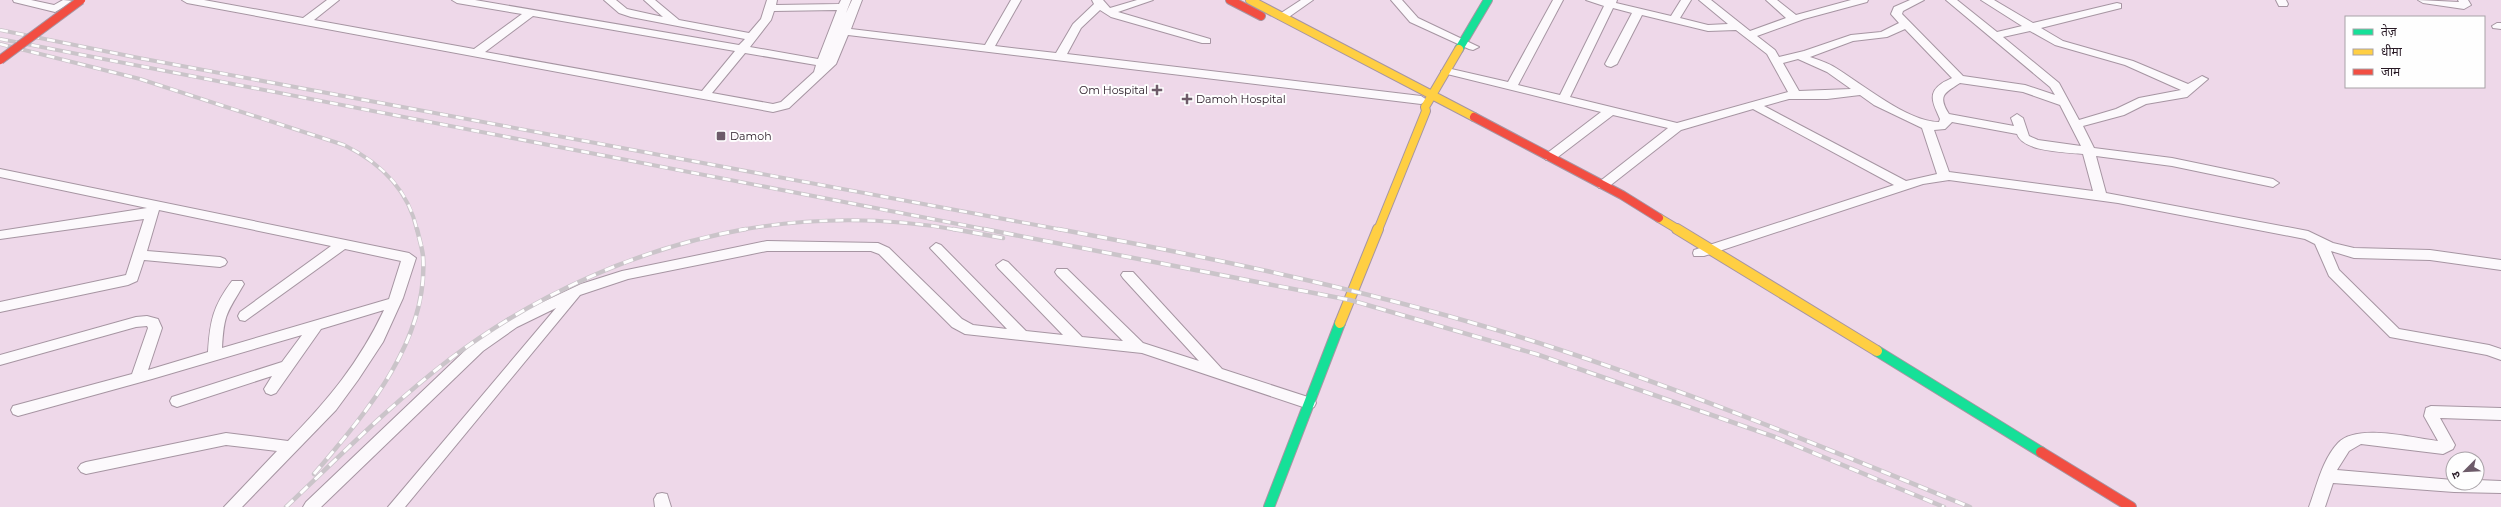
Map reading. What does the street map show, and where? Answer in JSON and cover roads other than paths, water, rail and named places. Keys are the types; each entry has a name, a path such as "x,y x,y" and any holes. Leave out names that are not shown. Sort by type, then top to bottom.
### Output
{"main road":[{"path":"0,60 81,0"},
{"path":"1230,0 1430,102 1603,194 1704,251 2131,507"},
{"path":"1250,0 1430,102 1550,157 1603,185 1792,311"},
{"path":"1269,507 1367,252 1430,102 1471,46 1488,0"},
{"path":"1488,20 1498,0"},
{"path":"1263,17 1277,14"}],"street":[{"path":"18,0 55,8 71,0"},
{"path":"187,0 704,96 777,108 785,105 817,78 836,56 845,3 772,4 766,20 704,96"},
{"path":"304,22 334,0"},
{"path":"457,0 822,63"},
{"path":"609,0 623,11 635,16 752,37"},
{"path":"649,0 675,23"},
{"path":"817,78 822,63 857,0"},
{"path":"989,47 1016,0"},
{"path":"1060,56 1077,26 1102,5 1148,0"},
{"path":"1277,14 1308,0"},
{"path":"1396,0 1414,20 1471,46"},
{"path":"1512,85 1558,0"},
{"path":"1591,0 1611,3 1638,12 1708,28 1737,27"},
{"path":"1674,20 1686,0"},
{"path":"1704,0 1737,27 1764,46 1777,61 1795,94"},
{"path":"1770,0 1794,19"},
{"path":"1748,35 1794,19 1863,0"},
{"path":"1920,0 1896,10 1896,14 1957,74 1958,79"},
{"path":"1950,0 2055,85 2077,124 2089,152 2101,197"},
{"path":"1986,0 2030,27 2064,45 2124,61 2190,89"},
{"path":"2428,0 2464,6 2466,5 2463,0"},
{"path":"1564,98 1611,3"},
{"path":"1102,5 1206,41"},
{"path":"1995,36 2117,6"},
{"path":"1611,64 1638,12"},
{"path":"476,53 531,13"},
{"path":"1777,61 1800,56 1845,39 1888,33 1906,24"},
{"path":"840,30 1430,102"},
{"path":"1800,56 1831,70 1878,102 1926,126 1944,125 1947,122 1939,108 1937,99 1941,89 1958,79 2030,91 2066,103"},
{"path":"1454,70 1677,126"},
{"path":"2077,124 2120,112 2143,101 2183,94 2202,79"},
{"path":"1603,185 1677,126 1795,94 1827,96 1862,91"},
{"path":"1754,105 1904,185"},
{"path":"1550,157 1612,110"},
{"path":"1945,118 2022,131"},
{"path":"2018,118 2024,138 2035,144 2172,162 2273,183"},
{"path":"1926,126 1944,176"},
{"path":"0,173 153,209 343,244 409,258 394,302 376,342 353,376 331,406 232,507"},
{"path":"1704,251 1904,185 1944,176 1965,177 2101,197 2308,235 2320,241 2354,253 2430,255 2501,265"},
{"path":"0,235 153,209"},
{"path":"0,307 128,280 134,276 153,209"},
{"path":"2320,241 2334,273 2395,333 2489,350 2501,355"},
{"path":"245,316 343,244"},
{"path":"310,507 478,347 512,323 577,291 607,279 767,246 873,246 884,251 963,327 979,332 1138,347 1309,403"},
{"path":"936,248 1023,336"},
{"path":"140,255 220,262"},
{"path":"1003,265 1078,341"},
{"path":"1062,272 1138,347"},
{"path":"1128,275 1216,372"},
{"path":"215,355 219,308 237,284"},
{"path":"396,507 577,291"},
{"path":"18,410 215,355 394,302"},
{"path":"0,360 147,320 153,323 155,328 138,377"},
{"path":"272,389 316,325"},
{"path":"177,401 288,366"},
{"path":"2317,507 2338,455 2348,441 2361,438 2443,448 2448,446 2431,416 2431,412 2501,414"},
{"path":"86,468 226,438 290,447"},
{"path":"2329,476 2454,486 2501,486"}],"railway":[{"path":"0,30 139,58 1063,230"},
{"path":"0,39 989,230"},
{"path":"0,44 140,79 344,145 370,160 391,179 407,202 413,215 417,230"},
{"path":"744,229 795,223 849,220 903,223 958,230"},
{"path":"314,474 353,427 372,401 390,374 405,347 416,317 422,287 423,256 417,229"},
{"path":"286,507 366,431 428,376 483,336 517,314 553,294 628,261 706,237 744,229"},
{"path":"953,229 1003,238"},
{"path":"984,229 1350,300 1536,354 1775,437 1944,507"},
{"path":"1058,229 1179,252 1300,278 1420,308 1480,325 1594,361 1702,400 1970,507"}],"place":[{"name":"Om Hospital","path":"1157,90"},
{"name":"Damoh Hospital","path":"1187,99"},
{"name":"Damoh","path":"721,136"}]}
